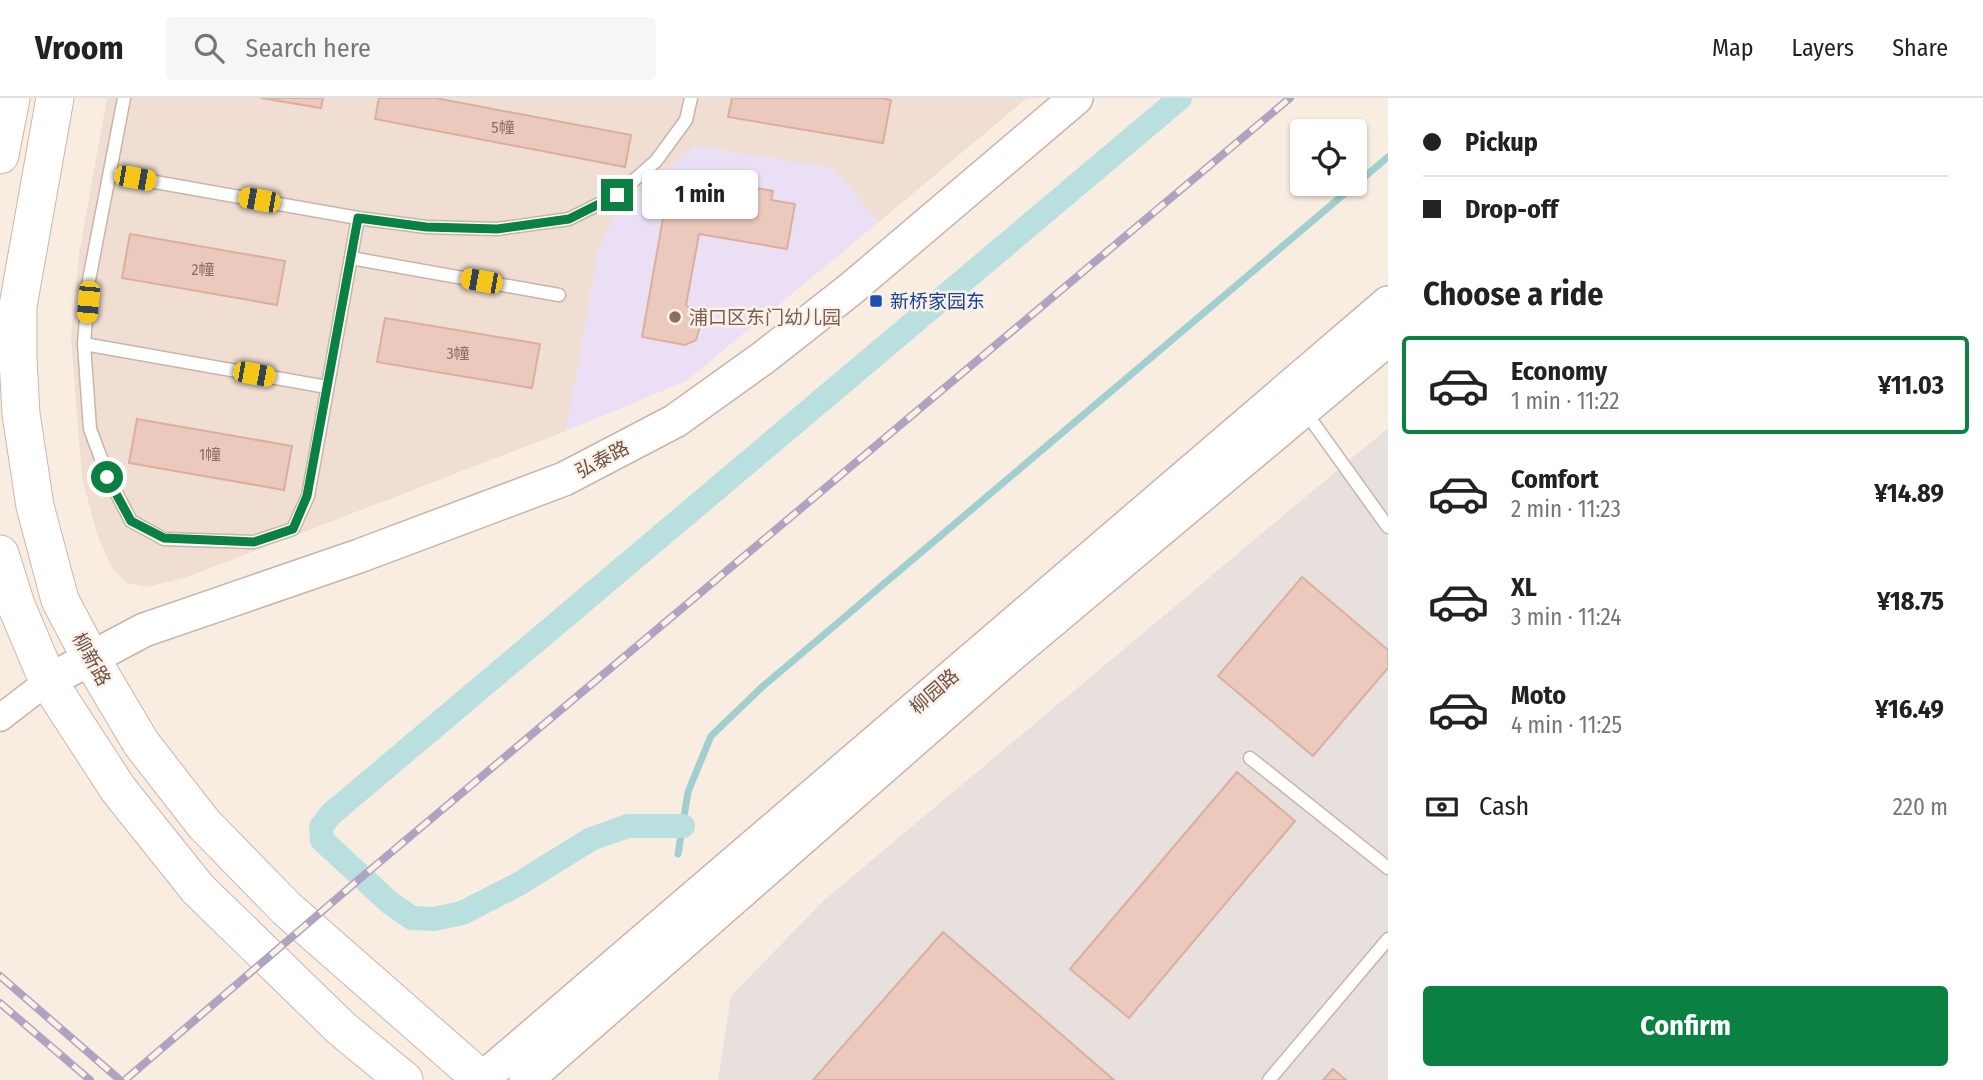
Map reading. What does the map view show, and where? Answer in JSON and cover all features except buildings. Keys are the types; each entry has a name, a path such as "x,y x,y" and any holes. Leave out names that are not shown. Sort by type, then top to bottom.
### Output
{"main road":[{"path":"0,155 11,98"},
{"name":"柳新路","path":"55,98 19,306 21,414 35,506 60,600 141,743 204,824 287,909 481,1080"},
{"path":"0,554 16,605 48,681 118,789 198,889 342,1029 404,1080"}],"street":[{"name":"弘泰路","path":"48,681 144,630 359,556 564,479 675,421 763,358 842,296 1076,98"},
{"name":"柳园路","path":"526,1080 1011,655 1296,398 1388,303"},
{"name":"柳园路","path":"481,1080 1296,398 1388,339"},
{"path":"0,718 48,681"}],"lane":[{"path":"124,98 89,281 84,344 90,429 107,477 131,521 164,538 254,542 293,529 307,496 358,218"},
{"path":"110,174 358,218 426,227 497,229 569,219 617,195 656,161 686,120 691,98"},
{"path":"351,258 559,295"},
{"path":"84,344 327,387"},
{"path":"1296,398 1388,527"},
{"path":"1250,758 1388,868"},
{"path":"1269,1080 1388,939"}],"shaded area":[{"path":"107,98 1027,98 879,222 834,168 612,221 598,252 566,431 187,577 148,587 127,583 112,568 98,537 82,478 71,338 79,254"},
{"name":"浦口区东门幼儿园","path":"694,145 834,168 879,222 686,381 566,431 598,252 612,221"},
{"path":"1388,428 1388,1080 718,1080 731,996 823,901"}],"waterway":[{"path":"683,826 628,826 591,839 517,885 462,913 434,919 412,918 390,903 322,840 321,827 331,814 1180,98"},
{"path":"678,854 688,792 711,736 762,687 1388,157"}],"railway":[{"path":"125,1080 363,876 1290,98"},
{"path":"0,976 120,1080"},
{"path":"0,1003 90,1080"}],"place":[{"name":"新桥家园东","path":"876,301"},
{"name":"浦口区东门幼儿园","path":"675,317"}],"route":[{"path":"107,477 131,521 164,538 254,542 293,529 307,496 358,218 426,227 497,229 569,219 617,195"}]}
